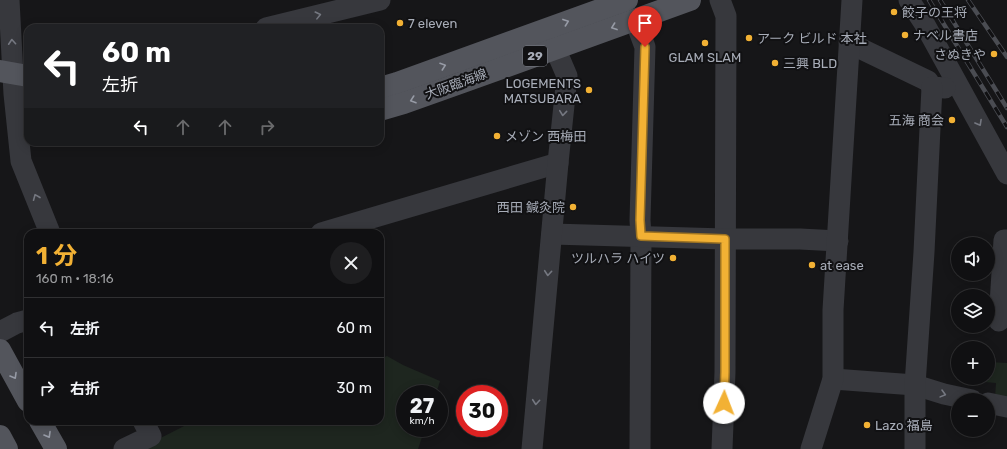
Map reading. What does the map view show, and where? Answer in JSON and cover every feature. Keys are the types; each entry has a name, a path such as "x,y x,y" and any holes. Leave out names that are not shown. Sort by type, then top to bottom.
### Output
{"main road":[{"name":"大阪臨海線","path":"384,87 627,0"},
{"name":"大阪臨海線","path":"384,109 404,103 690,0"},
{"path":"0,350 24,394"},
{"path":"42,425 56,449"},
{"path":"0,436 7,449"}],"street":[{"path":"9,0 14,94 21,161 48,229"},
{"path":"282,24 380,0"},
{"path":"720,0 726,16 725,372 722,449"},
{"path":"811,449 832,379 833,310 852,0"},
{"path":"909,0 924,23 1007,174"},
{"path":"635,20 645,47 640,220 640,449"},
{"path":"849,43 928,81 932,87 924,252 915,385 915,449"},
{"path":"532,449 567,76 556,48"},
{"path":"932,87 960,89"},
{"path":"335,229 558,163"},
{"path":"552,234 838,241"},
{"path":"999,321 1004,240 1007,240"},
{"path":"0,332 24,321"},
{"path":"832,379 915,385 951,396"},
{"path":"995,404 1007,407"},
{"path":"124,449 151,436 145,425"}],"shaded area":[{"path":"387,356 403,365 440,381 439,385 396,385 396,437 422,437 418,449 139,449 186,425 384,425 384,357"},
{"path":"995,362 1007,363 1007,401 995,398"}],"railway":[{"path":"929,0 1007,127"},
{"path":"940,0 1007,108"},
{"path":"968,0 1007,57"}],"place":[{"name":"餃子の王将","path":"894,12"},
{"name":"7 eleven","path":"400,23"},
{"name":"ナベル書店","path":"905,35"},
{"name":"アーク ビルド 本社","path":"749,38"},
{"name":"GLAM SLAM","path":"705,43"},
{"name":"さぬきや","path":"994,54"},
{"name":"三興 BLD","path":"775,63"},
{"name":"LOGEMENTS MATSUBARA","path":"589,90"},
{"name":"五海 商会","path":"952,120"},
{"name":"メゾン 西梅田","path":"497,136"},
{"name":"西田 鍼灸院","path":"573,207"},
{"name":"ツルハラ ハイツ","path":"673,258"},
{"name":"at ease","path":"812,265"},
{"name":"Lazo 福島","path":"867,425"}],"route":[{"path":"645,47 640,220 641,236 725,239 724,403"}]}
